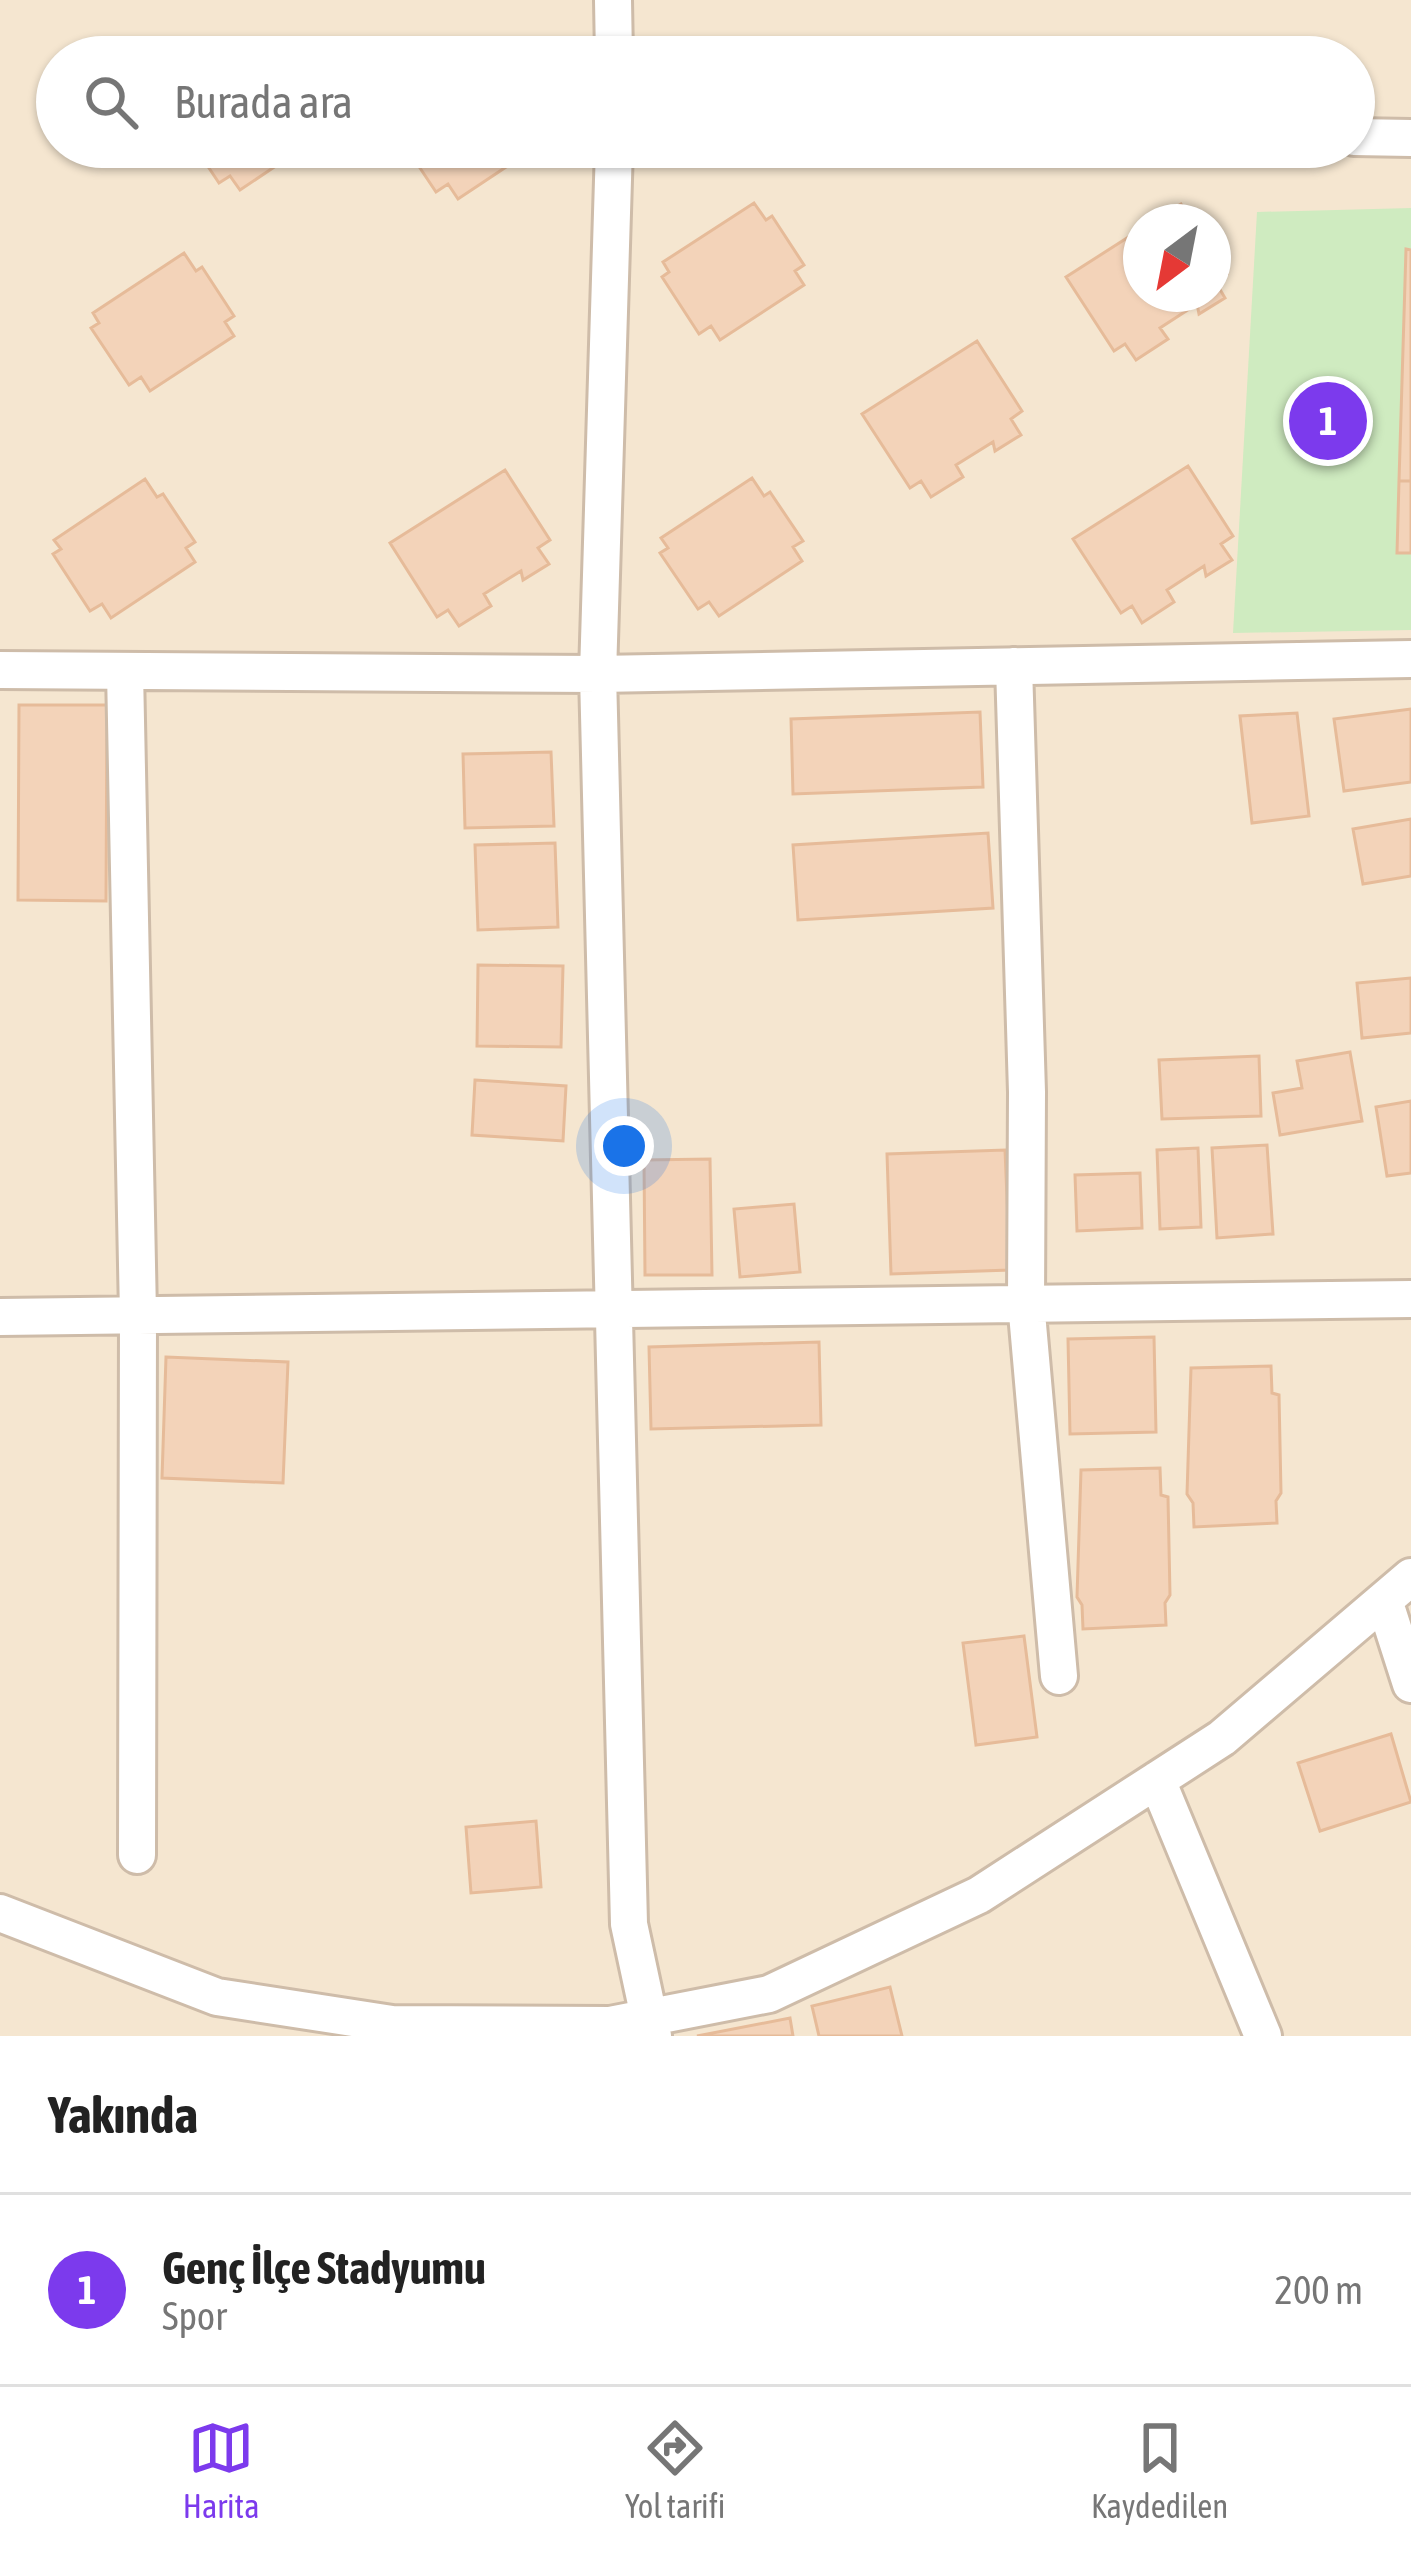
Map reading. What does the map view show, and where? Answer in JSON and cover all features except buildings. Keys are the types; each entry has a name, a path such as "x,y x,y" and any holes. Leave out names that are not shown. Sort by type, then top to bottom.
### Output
{"street":[{"path":"613,0 614,36"},
{"path":"1375,137 1411,138"},
{"path":"613,168 598,674 629,1924 651,2027"},
{"path":"0,670 598,674 1411,659"},
{"path":"1014,666 1028,1091 1026,1302 1059,1676"},
{"path":"125,671 139,1314 137,1856"},
{"path":"0,1317 1411,1299"},
{"path":"0,1912 217,1997 392,2024 651,2027 769,1994 980,1895 1222,1738 1398,1589"},
{"path":"1398,1589 1411,1684"},
{"path":"1157,1780 1263,2036"}],"shaded area":[{"path":"0,0 1411,0 1411,2036 0,2036"}],"green space":[{"path":"1411,208 1411,630 1233,633 1257,212"}],"place":[{"name":"Genç İlçe Stadyumu","path":"1328,421"}]}
